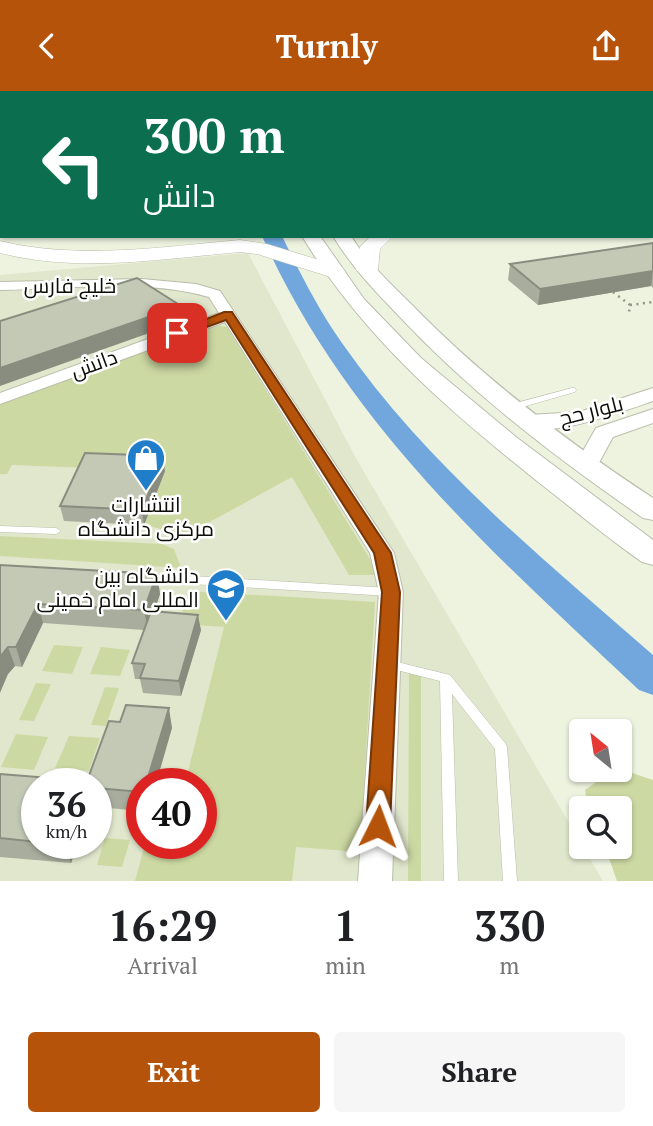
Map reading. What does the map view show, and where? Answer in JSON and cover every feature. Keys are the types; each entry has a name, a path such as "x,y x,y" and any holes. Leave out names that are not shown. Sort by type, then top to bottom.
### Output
{"highway":[{"path":"367,270 370,247 381,238"},
{"path":"0,247 12,252 50,255 114,255 240,246 260,248 334,272"}],"main road":[{"path":"312,238 334,272 384,333 432,380 598,515 653,555"},
{"path":"343,238 367,270 435,343 523,418 644,505 624,516 598,515"},
{"name":"بلوار حج","path":"523,418 582,418 653,394"},
{"name":"بلوار حج","path":"587,465 604,433 653,416"},
{"path":"582,418 575,429 579,432 604,433"}],"street":[{"name":"خلیج فارس","path":"0,286 200,288 215,294 383,553 391,592 375,881"},
{"name":"دانش","path":"0,399 228,315"}],"lane":[{"path":"523,418 517,408 523,404 572,390"},
{"path":"0,529 56,531"},
{"path":"192,580 391,592"},
{"path":"387,663 446,678 501,747 510,881"},
{"path":"446,678 451,881"}],"path":[{"path":"613,292 630,306 653,302"},
{"path":"629,312 630,306"}],"shaded area":[{"name":"دانشگاه بین المللی امام خمینی","path":"248,253 357,460 569,823 569,859 590,859 603,881 0,881 0,275"}],"green space":[{"path":"207,324 227,327 370,559 375,575 349,575 292,477 186,535 144,525 164,471 12,465 7,474 0,474 0,401"},
{"path":"0,536 162,544 174,549 181,568 0,556"},
{"path":"189,591 375,602 360,852 296,847 292,881 135,881 141,859 217,859 217,768 189,768 224,627 179,624"},
{"path":"54,645 83,647 72,674 42,671"},
{"path":"101,647 130,650 120,676 90,674"},
{"path":"409,673 421,676 421,881 408,881"},
{"path":"36,683 51,684 34,721 19,720"},
{"path":"105,687 119,688 106,726 91,725"},
{"path":"16,734 48,737 35,768 1,767"},
{"path":"69,736 100,738 90,768 55,768"},
{"path":"632,773 653,780 653,881 617,881 609,859 632,859 632,796 586,796 585,790 596,782 632,782"},
{"path":"112,839 126,840 122,867 97,865 99,859 112,859"}],"building":[{"path":"653,243 653,271 540,289 510,264"},
{"path":"137,278 181,306 0,368 0,321"},
{"path":"85,453 163,456 142,510 60,506"},
{"path":"0,565 157,574 144,610 38,604 16,647 8,647 0,657"},
{"path":"151,611 198,615 179,681 140,678 145,664 132,663"},
{"path":"126,705 169,708 151,768 126,768 126,791 112,789 112,768 92,768 109,721 120,722"},
{"path":"0,774 21,776 21,840 0,838"}],"waterway":[{"path":"273,238 322,331 376,405 412,447 489,528 653,679"}],"place":[{"name":"انتشارات مرکزی دانشگاه","path":"146,492"},
{"name":"دانشگاه بین المللی امام خمینی","path":"226,622"}],"route":[{"path":"177,333 228,315 383,553 391,592 378,826"}]}
